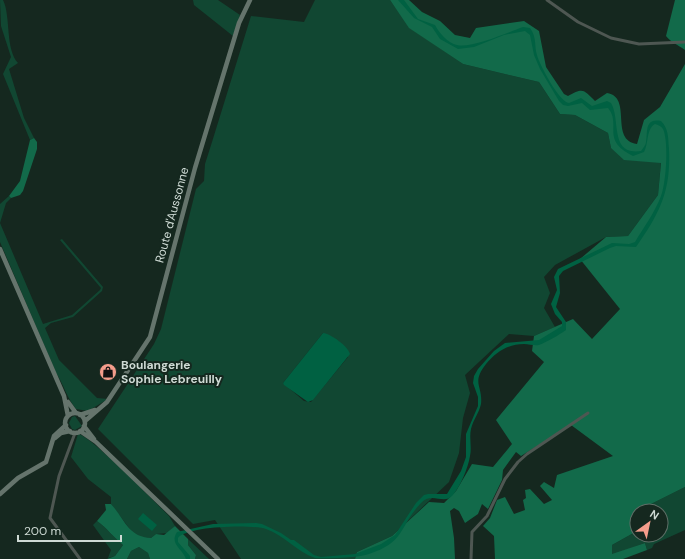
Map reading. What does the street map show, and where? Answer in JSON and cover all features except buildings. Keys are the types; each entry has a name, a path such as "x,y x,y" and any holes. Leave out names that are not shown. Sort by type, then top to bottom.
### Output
{"main road":[{"name":"Route d'Aussonne","path":"75,432 101,408 117,388 150,337 195,168 247,1"},
{"path":"0,249 64,396 68,416 66,425 56,433 52,441 46,462 18,478 0,494"},
{"path":"64,396 85,423 96,442 218,559"},
{"path":"68,416 101,408"},
{"path":"66,425 75,432 96,442"},
{"path":"52,441 61,433 75,432"}],"street":[{"path":"547,0 578,22 611,38 639,44 685,42"},
{"path":"471,559 472,532 487,516 505,479 527,454 588,413"},
{"path":"75,432 70,450 59,476 50,518 80,559"}],"shaded area":[{"path":"0,0 3,0 7,15 11,50 18,63 9,69 24,118 34,138 30,140 3,74 11,57 1,26"},
{"path":"193,0 218,0 240,15 233,36 194,5"},
{"path":"315,0 390,0 410,28 463,64 539,82 560,114 575,115 608,133 611,148 661,162 658,195 628,236 606,237 555,265 544,277 550,293 544,308 555,327 534,336 509,334 465,375 470,393 463,418 459,453 449,482 392,536 357,552 355,559 241,559 215,520 193,524 98,429 154,344 161,329 196,189 204,181 205,164 251,16 304,22","holes":["323,333 348,357 311,402 304,401 283,383"]},
{"path":"390,0 409,0 422,12 440,21 455,35 470,38 476,28 524,21 539,31 546,67 564,94 568,96 583,91 595,101 607,93 615,96 619,102 621,110 624,135 629,141 637,144 644,120 660,107 685,64 685,487 653,503 629,503 629,535 612,545 612,554 645,543 647,550 623,559 495,559 494,536 483,526 490,518 497,500 505,497 514,514 525,510 523,500 526,498 525,490 530,489 544,504 552,500 540,486 544,482 554,488 557,475 613,456 571,425 521,456 516,452 503,470 502,480 488,509 482,504 478,514 465,523 459,511 454,508 450,511 455,559 355,559 357,552 392,536 429,502 444,503 456,491 472,464 493,467 512,444 496,420 544,362 532,351 534,336 573,319 592,339 620,309 580,259 606,237 628,236 658,195 661,163 624,160 611,148 608,133 575,115 560,114 539,82 463,64 409,28"},
{"path":"398,0 404,0 418,19 435,25 444,37 457,45 471,45 523,27 530,28 534,35 536,52 539,60 550,82 560,97 569,103 581,98 592,106 607,101 611,103 614,110 620,142 624,148 631,151 641,151 646,143 649,124 656,121 661,121 667,130 669,164 666,190 658,212 636,247 616,246 610,248 563,271 559,276 560,293 556,307 566,322 566,330 539,345 518,344 508,347 498,352 486,364 478,380 481,404 471,429 471,453 464,476 459,486 449,498 429,498 421,503 414,511 401,533 390,544 364,555 342,558 315,558 302,552 279,535 266,529 259,527 220,527 193,531 178,538 178,542 190,556 190,559 186,559 177,546 175,540 177,532 213,524 262,524 281,533 291,540 294,540 314,555 321,557 355,554 381,544 395,535 416,503 424,495 447,494 461,471 466,457 466,434 478,406 478,397 473,383 474,376 478,369 494,351 505,343 539,340 562,326 562,322 555,314 551,304 557,290 554,277 558,269 612,243 629,244 635,242 659,202 663,190 666,152 665,135 660,126 655,124 652,126 644,152 633,156 617,144 613,132 612,114 608,108 590,110 582,103 568,106 563,105 559,101 540,69 534,55 530,35 525,31 504,35 474,47 458,49 440,39 432,27 414,18"},
{"path":"675,0 685,0 685,50 666,36"},
{"path":"34,138 37,142 37,149 23,191 20,195 11,198 9,196 20,181 30,140"},
{"path":"9,196 11,198 6,203 0,223 0,204"},
{"path":"0,223 43,324 72,315 101,288 60,240 62,239 103,287 102,291 73,317 51,323 45,328 59,360 97,398 108,399 88,411 76,409 56,373 0,242"},
{"path":"323,333 339,341 346,347 350,354 313,400 308,402 283,383"},
{"path":"75,416 82,426 75,430 72,429 69,423 72,417"},
{"path":"78,434 85,437 109,457 169,516 175,526 168,533 156,534 151,538 140,538 132,532 111,504 111,497 88,479 71,457"},
{"path":"685,487 685,530 669,537 669,503 653,503"},
{"path":"105,504 111,504 132,531 143,537 151,538 156,534 164,535 175,526 188,539 188,545 196,555 195,559 150,559 148,553 139,547 131,551 127,559 107,559 115,556 123,545 97,521 106,510"},
{"path":"143,513 157,525 152,531 138,519"},
{"path":"97,521 123,545 115,556 108,558 111,550 93,525"},
{"path":"629,535 629,543 645,543 612,555 612,545"},
{"path":"188,539 209,559 195,559 196,555 188,545"},
{"path":"645,543 656,543 652,548 647,550"},
{"path":"139,547 148,553 150,559 127,559 131,551"}],"place":[{"name":"Boulangerie Sophie Lebreuilly","path":"108,372"}]}
